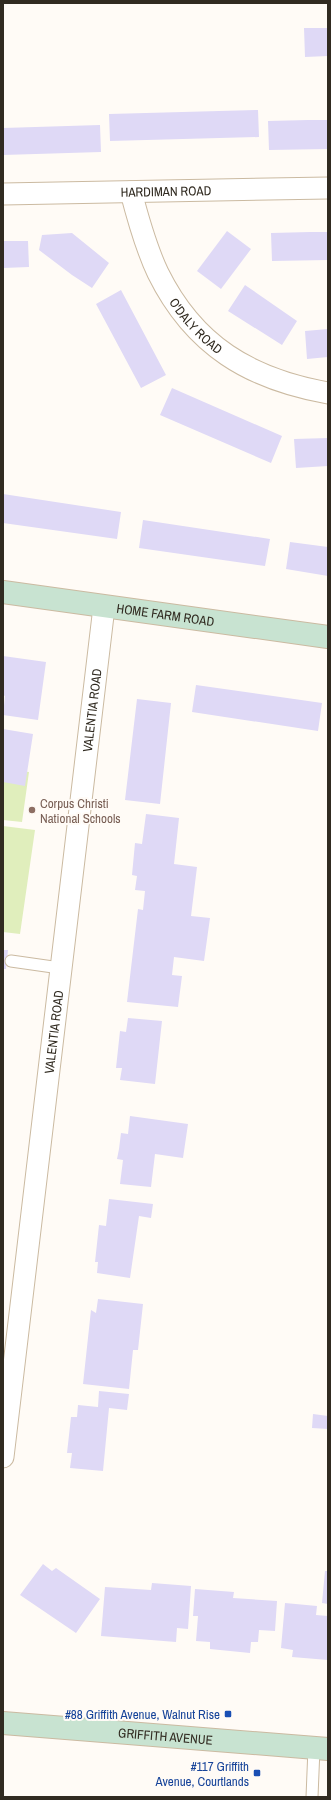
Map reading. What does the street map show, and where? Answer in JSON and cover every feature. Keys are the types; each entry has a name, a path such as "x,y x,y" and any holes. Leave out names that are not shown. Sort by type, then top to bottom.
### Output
{"street":[{"name":"HARDIMAN ROAD","path":"3,194 328,188"},
{"name":"O'DALY ROAD","path":"131,192 139,223 158,273 183,315 212,345 242,366 270,378 328,393"},
{"name":"HOME FARM ROAD","path":"3,592 328,637"},
{"name":"VALENTIA ROAD","path":"3,1457 104,607"},
{"name":"GRIFFITH AVENUE","path":"3,1723 321,1748"}],"lane":[{"path":"11,961 60,968"},
{"path":"312,1797 321,1748"}],"green space":[{"path":"3,769 29,772 22,822 3,820"},
{"path":"3,826 35,830 20,934 3,932"}],"building":[{"path":"304,28 328,28 328,56 305,57"},
{"path":"258,110 259,137 110,141 109,114"},
{"path":"328,120 328,149 269,150 268,121"},
{"path":"100,125 101,152 3,155 3,128"},
{"path":"227,231 251,249 221,289 197,271"},
{"path":"328,232 328,260 272,261 271,233"},
{"path":"72,233 109,263 92,288 39,250 42,235"},
{"path":"3,241 28,241 29,267 3,268"},
{"path":"245,285 297,321 282,345 228,311"},
{"path":"121,290 166,375 141,388 96,304"},
{"path":"328,329 328,357 307,359 305,331"},
{"path":"172,388 282,436 271,463 160,415"},
{"path":"328,438 328,466 296,468 294,439"},
{"path":"3,494 121,512 117,539 3,523"},
{"path":"143,520 270,539 265,566 139,548"},
{"path":"290,542 328,547 328,576 286,569"},
{"path":"3,656 46,662 38,720 3,715 5,696 3,695"},
{"path":"196,685 322,703 318,731 192,712"},
{"path":"137,699 171,703 160,804 125,800"},
{"path":"3,729 33,734 25,786 3,782"},
{"path":"146,814 179,818 174,864 197,867 191,916 210,918 204,961 174,957 172,975 182,976 178,1007 127,1002 138,909 143,910 145,891 135,890 137,876 132,875 135,843 142,844"},
{"path":"3,950 8,950 6,969 3,969"},
{"path":"128,1018 162,1021 155,1084 120,1080 122,1068 116,1068 120,1031 126,1032"},
{"path":"130,1116 188,1124 183,1158 155,1154 151,1187 120,1184 123,1160 117,1159 121,1133 128,1134"},
{"path":"109,1199 153,1204 151,1218 139,1216 130,1278 97,1273 98,1262 95,1262 99,1225 106,1226"},
{"path":"98,1299 143,1304 138,1350 133,1350 129,1389 83,1384 91,1310 96,1313"},
{"path":"99,1391 129,1394 127,1410 109,1408 103,1471 70,1468 72,1453 67,1453 71,1417 77,1417 78,1405 98,1407"},
{"path":"313,1414 328,1416 328,1429 312,1428"},
{"path":"43,1564 52,1571 56,1568 100,1599 76,1633 20,1595"},
{"path":"325,1571 328,1571 328,1604 322,1603"},
{"path":"152,1583 191,1586 188,1629 177,1628 176,1642 101,1636 105,1587 151,1590"},
{"path":"195,1589 234,1592 233,1598 277,1601 275,1631 259,1630 258,1642 251,1642 250,1653 210,1649 210,1642 196,1641 198,1616 193,1616"},
{"path":"285,1603 317,1606 316,1615 328,1616 328,1660 292,1657 293,1650 281,1648"}],"place":[{"name":"Corpus Christi National Schools","path":"32,810"},
{"name":"#88 Griffith Avenue, Walnut Rise","path":"228,1714"},
{"name":"#117 Griffith Avenue, Courtlands","path":"257,1773"}]}
